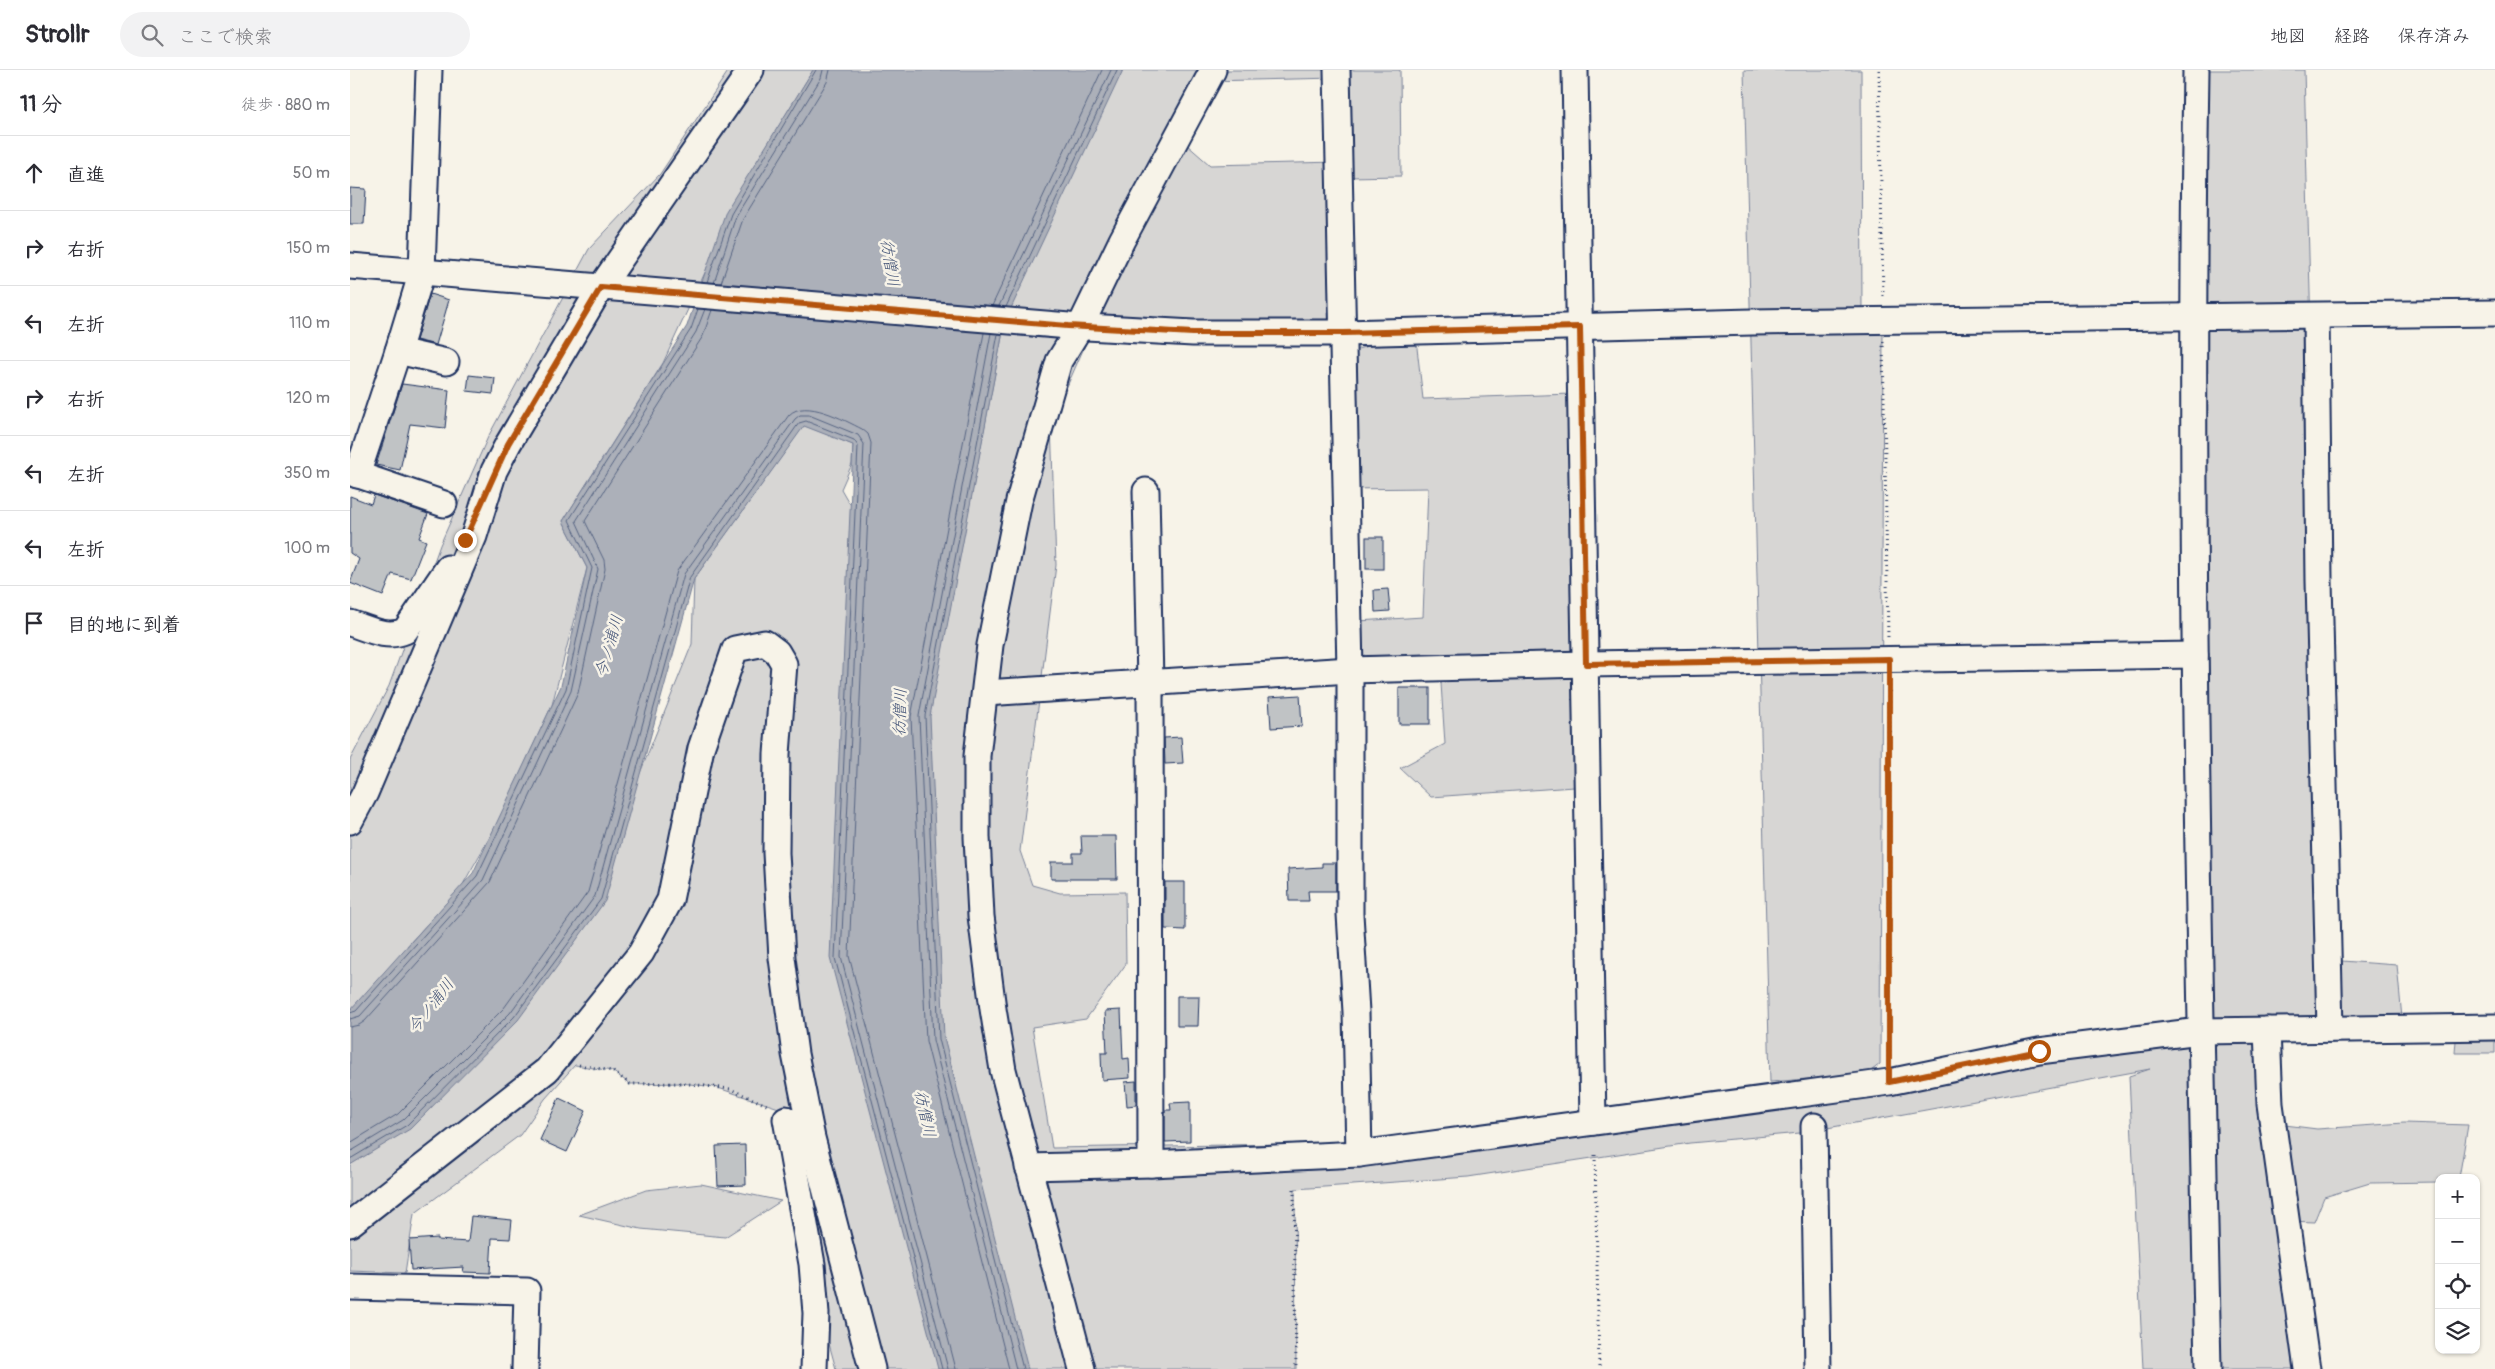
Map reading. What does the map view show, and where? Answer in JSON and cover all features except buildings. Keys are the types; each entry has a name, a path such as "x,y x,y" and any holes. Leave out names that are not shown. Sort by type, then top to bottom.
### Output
{"street":[{"path":"429,70 422,272 398,351 353,473 444,504"},
{"path":"350,623 384,634 396,635 405,631 443,577 465,540 494,471 508,444 601,287 751,70"},
{"path":"1082,1369 1004,1070 989,985 981,916 977,837 977,756 990,645 1019,501 1059,360 1074,326 1213,70"},
{"path":"1337,70 1350,670 1350,914 1356,1012 1358,1154"},
{"path":"1575,70 1594,1122"},
{"path":"2196,70 2192,316 2195,655 2200,1031 2208,1369"},
{"path":"350,266 1074,326 1193,333 1344,333 2192,316 2495,313"},
{"path":"2316,316 2319,591 2330,1030"},
{"path":"398,351 446,362"},
{"path":"350,821 365,792 470,546 494,471"},
{"path":"1146,491 1150,683 1151,1164"},
{"path":"350,1224 547,1070 641,953 670,900 701,748 735,649 766,643 777,652 784,664 777,754 776,853 782,958 795,1054 812,1138 872,1369"},
{"path":"985,693 1350,670 1586,664 2195,655"},
{"path":"1028,1167 1151,1164 1358,1154 1889,1082 2039,1051 2200,1031 2495,1027"},
{"path":"2267,1030 2270,1104 2307,1369"},
{"path":"786,1119 812,1264 816,1313 814,1369"},
{"path":"1814,1126 1818,1369"},
{"path":"350,1287 527,1291 525,1369"}],"path":[{"path":"1879,70 1889,659 1889,1082"},
{"path":"575,1065 612,1071 630,1084 681,1083 730,1089 775,1109 786,1119"},
{"path":"1595,1154 1599,1369"},
{"path":"1294,1189 1296,1369"}],"shaded area":[{"path":"729,70 813,70 755,165 663,363 563,521 587,568 552,705 495,828 462,886 407,946 568,952 692,644 694,579 804,425 853,445 852,464 841,489 849,503 960,555 1005,321 1107,70 1337,70 1337,78 1208,81 1178,137 1210,165 1338,162 1344,333 1093,327 1051,423 1056,565 1020,851 1032,885 1060,893 1125,892 1126,964 1086,1019 1032,1027 1052,1148 1460,1141 1751,1102 1811,1106 2068,1048 2200,1031 2205,70 2304,70 2328,960 2397,965 2403,1029 2267,1030 2277,1124 2317,1129 2404,1123 2468,1125 2460,1174 2435,1174 2435,1182 2370,1183 2324,1197 2314,1222 2287,1221 2303,1369 2143,1369 2129,1076 2150,1069 1800,1133 1690,1143 1468,1177 1295,1189 1296,1369 836,1369 823,1322 788,1111 715,1087 681,1083 630,1084 612,1071 575,1065 545,1099 520,1135 414,1214 405,1273 350,1271 350,760 389,686 440,545 488,437 589,249 660,174"},
{"path":"1345,70 1400,70 1401,176 1349,177"},
{"path":"1744,70 1861,70 1862,313 1883,322 1880,1064 1867,1074 1770,1082"},
{"path":"1415,331 1423,399 1572,394 1588,786 1431,797 1400,768 1445,744 1440,668 1422,655 1350,670 1358,621 1423,617 1428,488 1347,489 1352,351"},
{"path":"2495,1027 2495,1053 2455,1053 2457,1028"},
{"path":"701,1184 781,1201 725,1237 641,1229 579,1215 646,1190"}],"water":[{"path":"813,70 1123,70 1005,321 930,716 944,1037 1028,1369 938,1369 830,958 853,445 804,426 694,579 605,901 518,1020 410,1129 350,1165 350,1010 473,873 561,686 587,568 563,521 687,326 726,211"}],"route":[{"path":"465,540 494,471 508,444 601,287 1068,326 1193,333 1344,333 1580,327 1586,664 1889,659 1889,1082 2039,1051"}],"water label":[{"name":"彷僧川","path":"890,263"},
{"name":"今ノ浦川","path":"609,646"},
{"name":"彷僧川","path":"900,712"},
{"name":"今ノ浦川","path":"431,1006"},
{"name":"彷僧川","path":"925,1114"}]}
